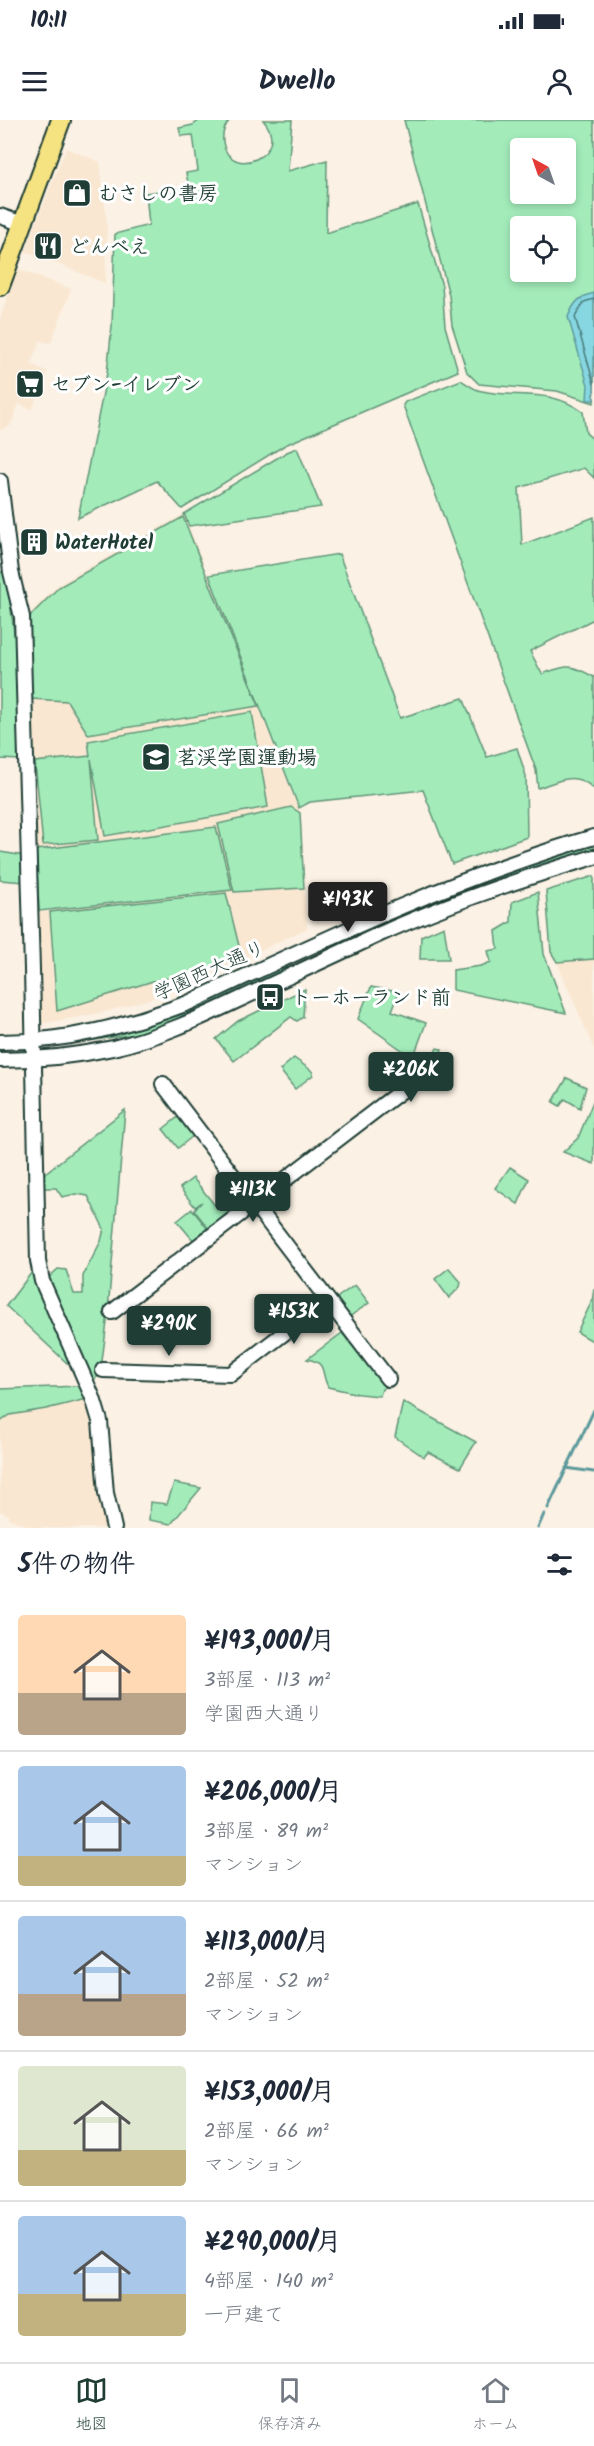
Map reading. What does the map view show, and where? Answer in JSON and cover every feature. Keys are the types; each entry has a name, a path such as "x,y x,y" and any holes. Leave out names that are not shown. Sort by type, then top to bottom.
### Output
{"highway":[{"path":"0,286 61,120"}],"street":[{"path":"0,216 23,224"},
{"path":"0,481 11,572 22,617 38,1261 42,1281 93,1398 100,1421 106,1493 114,1528"},
{"name":"学園西大通り","path":"0,1042 33,1041 99,1031 156,1015 188,1003 437,890 525,858 594,837"},
{"name":"学園西大通り","path":"0,1060 33,1059 113,1048 154,1036 197,1019 447,905 499,885 594,857"},
{"path":"112,1312 401,1091 419,1068"},
{"path":"163,1084 388,1379"},
{"path":"103,1370 231,1374 327,1300"}],"shaded area":[{"path":"66,148 100,162 107,226 105,283 25,251"},
{"path":"18,269 71,289 51,343 40,341 31,364 47,372 32,409 19,404 10,426 0,430 0,318"},
{"name":"茗渓学園運動場","path":"184,514 300,813 291,807 234,891 304,888 307,928 199,980 149,999 105,1012 40,1024 38,912 232,889 215,827 36,850 27,616 58,585"},
{"path":"594,959 594,1049 557,962"},
{"path":"87,1399 94,1426 100,1492 107,1528 34,1528 8,1518 9,1515 0,1511 0,1422 10,1415"}],"green space":[{"path":"200,120 230,120 224,130 223,142 228,154 236,160 246,162 256,159 265,152 270,143 270,132 263,120 292,120 288,171 327,160 326,233 418,204 442,286 445,326 458,371 285,445 182,509 157,481 78,518 107,373 112,326 115,234 149,225 146,193 189,187 186,173 198,171 193,135 181,136 179,128 193,125"},
{"path":"404,120 594,120 594,403 557,391 479,384 467,372 452,325 449,295"},
{"path":"461,380 479,390 546,396 571,404 583,412 586,433 594,440 594,478 584,468 519,488 522,545 594,517 594,619 530,651 542,674 568,667 579,669 594,677 594,789 587,783 573,778 538,788 536,770 403,405 405,402"},
{"path":"297,448 321,507 189,526 184,514"},
{"path":"183,517 259,706 88,734 67,701 31,699 29,617 59,587"},
{"path":"339,554 400,718 463,698 487,757 517,748 526,776 527,837 452,864 423,790 310,802 299,808 209,575"},
{"path":"6,571 18,664 21,760 0,759 0,572"},
{"path":"252,712 268,807 105,836 91,759 98,840 43,845 35,762 90,756 88,741"},
{"path":"291,807 300,813 304,888 234,892 218,824"},
{"path":"216,827 232,890 39,911 36,850"},
{"path":"594,846 594,851 323,950 322,946 430,898 576,848"},
{"path":"0,852 25,856 25,882 0,880"},
{"path":"594,876 594,959 557,962 551,952 546,891"},
{"path":"538,892 544,954 566,1013 453,990 453,970 481,966 491,962 488,951 498,949 496,931 511,922 512,902"},
{"path":"226,893 241,954 207,971 153,981 57,1011 50,912"},
{"path":"444,926 449,959 420,959 421,936"},
{"path":"312,957 313,960 210,1007 148,1032 55,1046 55,1044 108,1035 150,1024 208,1001 266,972 290,967"},
{"path":"371,987 399,992 392,1011 426,1023 415,1053 431,1060 437,1048 442,1049 435,1067 429,1069 358,1019"},
{"path":"305,989 303,1017 297,1021 291,1017 234,1061 216,1039 238,1021"},
{"path":"294,1058 312,1071 313,1075 295,1089 280,1070"},
{"path":"567,1078 586,1087 580,1108 565,1099 560,1106 553,1102"},
{"path":"594,1099 594,1164 563,1152 578,1138"},
{"path":"125,1110 107,1322 102,1361 98,1376 94,1380 91,1378 49,1277 58,1269 66,1270 74,1294 83,1294 83,1276 101,1241 104,1229 88,1196 76,1194 62,1197 56,1188 44,1188 39,1178"},
{"path":"178,1117 193,1136 178,1148 163,1129"},
{"path":"510,1167 529,1179 518,1204 495,1188"},
{"path":"193,1178 217,1208 238,1197 228,1183 230,1182 241,1197 242,1203 209,1229 194,1210 202,1202 195,1207 180,1188"},
{"path":"192,1209 207,1228 193,1240 177,1221"},
{"path":"449,1268 461,1282 460,1287 449,1298 435,1279"},
{"path":"32,1272 71,1360 67,1363 6,1306"},
{"path":"355,1285 369,1303 349,1317 337,1303 338,1297"},
{"path":"594,1289 594,1342 577,1332 592,1301"},
{"path":"342,1333 386,1387 382,1389 380,1396 328,1387 321,1366 307,1359"},
{"path":"80,1386 87,1399 10,1415 0,1422 0,1389"},
{"path":"403,1402 476,1442 460,1468 428,1452 424,1457 395,1437"},
{"path":"174,1483 201,1488 171,1524 149,1520 150,1502 167,1504"}],"water":[{"path":"594,293 594,400 587,400 588,385 568,317 572,307 578,301"}],"waterway":[{"path":"548,1508 594,1410"},
{"path":"566,1468 594,1472"},
{"path":"538,1528 544,1514"}],"place":[{"name":"むさしの書房","path":"77,193"},
{"name":"どんべえ","path":"48,246"},
{"name":"セブン-イレブン","path":"30,384"},
{"name":"WaterHotel","path":"34,542"},
{"name":"茗渓学園運動場","path":"156,757"},
{"name":"トーホーランド前","path":"270,997"}]}
